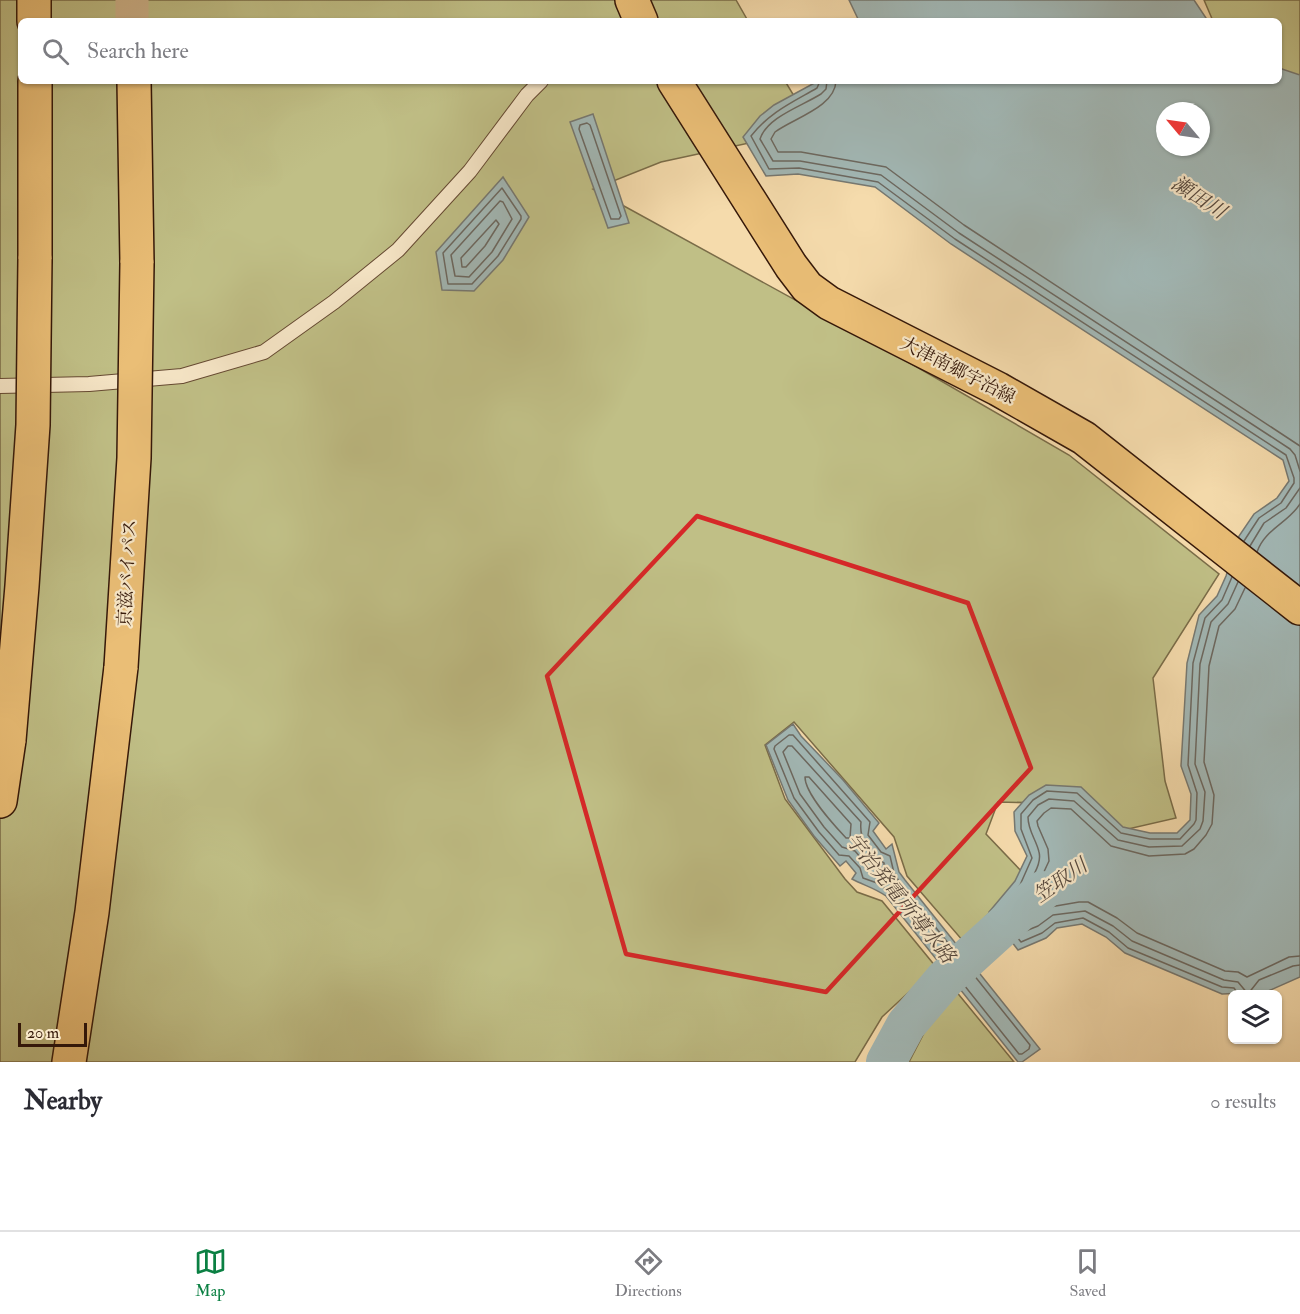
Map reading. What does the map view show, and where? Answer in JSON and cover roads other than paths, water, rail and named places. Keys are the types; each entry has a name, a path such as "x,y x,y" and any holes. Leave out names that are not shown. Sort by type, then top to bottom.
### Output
{"main road":[{"path":"34,0 34,18"},
{"path":"632,0 640,18"},
{"path":"0,801 9,740 33,425 35,84"},
{"name":"京滋バイパス","path":"69,1062 92,912 121,667 134,458 137,263 134,84"},
{"name":"大津南郷宇治線","path":"680,90 777,246 807,287 829,303 998,389 1084,438 1200,527 1300,608"}],"lane":[{"path":"0,386 89,384 182,376 264,352 334,302 398,250 470,171 527,95 538,84"}],"water":[{"path":"849,0 1194,0 1206,18 858,18"},
{"path":"1282,69 1300,75 1300,977 1271,990 1228,990 1228,994 1222,994 1125,953 1106,937 1082,924 1057,928 1046,938 1018,950 989,912 1015,881 1027,856 1015,831 1014,812 1029,795 1046,785 1081,787 1123,827 1150,833 1177,833 1190,820 1191,794 1181,766 1187,663 1199,615 1217,596 1239,536 1254,514 1277,498 1289,481 1283,460 951,244 875,187 798,174 766,176 743,137 760,116 774,105 812,84 1282,84"},
{"path":"593,114 629,223 608,228 570,122"},
{"path":"503,177 529,217 503,260 474,291 442,290 436,252"},
{"name":"宇治発電所導水路","path":"793,724 801,736 843,780 879,823 873,831 886,849 892,844 899,872 1040,1049 1022,1062 1018,1062 886,896 852,879 856,873 846,861 840,866 814,836 788,800 766,745"}],"waterway":[{"name":"宇治発電所導水路","path":"886,1062 906,1025 945,979 1042,891"}],"tunnel":[{"path":"132,0 132,18"}],"water label":[{"name":"瀬田川","path":"1199,197"},
{"name":"笠取川","path":"1060,880"}]}
